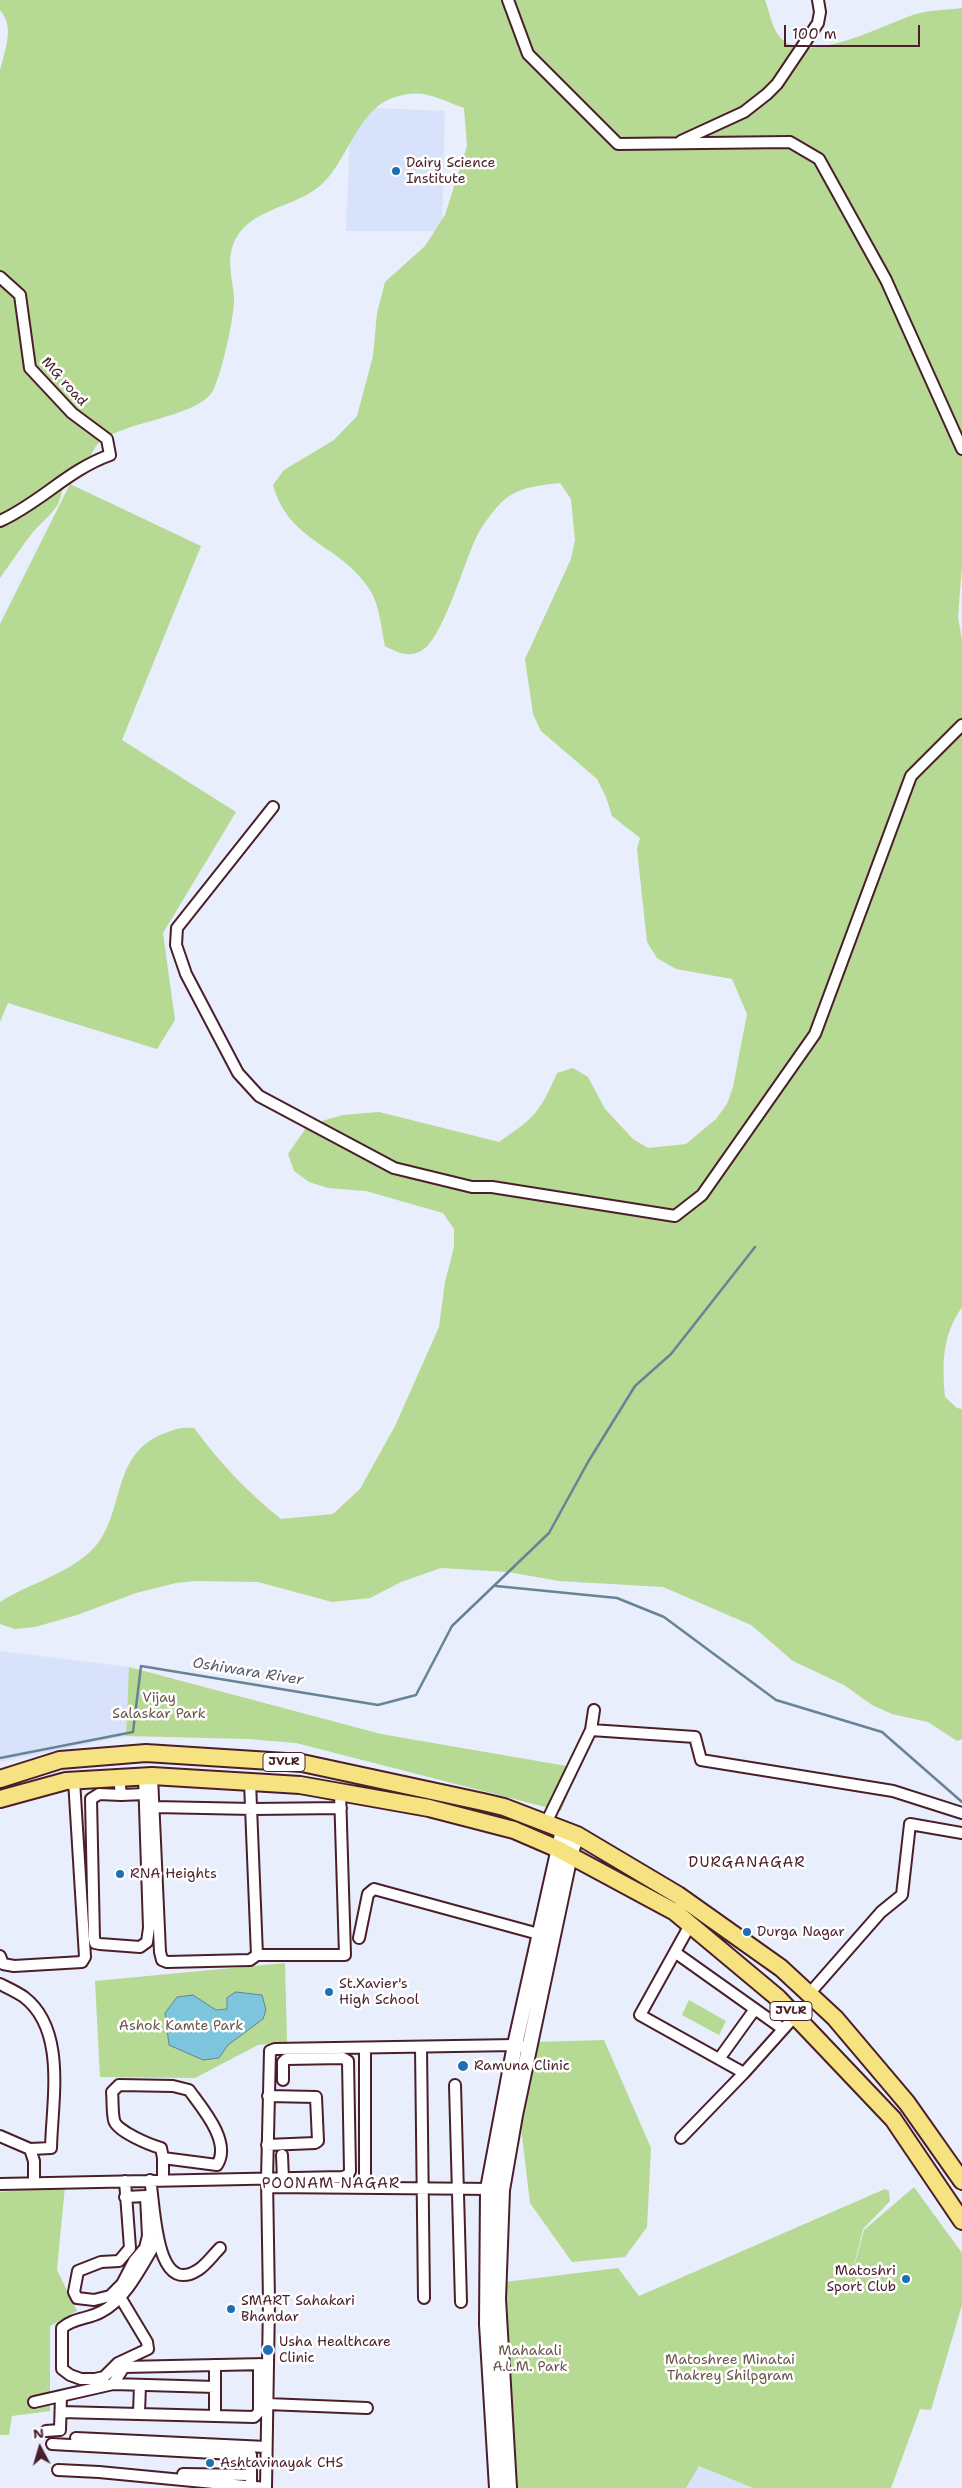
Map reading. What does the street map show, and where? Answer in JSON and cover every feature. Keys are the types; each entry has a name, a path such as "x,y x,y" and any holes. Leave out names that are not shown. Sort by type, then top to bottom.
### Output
{"main road":[{"name":"JVLR","path":"0,1779 60,1760 146,1753 302,1763 483,1802 570,1832 678,1894 781,1968 835,2018 907,2103 962,2181"},
{"name":"JVLR","path":"0,1799 74,1780 148,1776 300,1785 340,1800 429,1808 514,1830 564,1852 675,1912 778,1998 893,2119 962,2221"},
{"path":"497,2488 487,2324 495,2190 522,2046 570,1832"},
{"path":"495,2190 498,2299 509,2488"}],"street":[{"path":"508,0 528,54 618,144 790,142 819,159 886,280 962,448"},
{"path":"678,143 744,112 777,84 818,23 820,12 818,0"},
{"name":"MG road","path":"0,277 20,295 30,368 72,413 107,439 110,455 84,466 24,510 0,521"},
{"path":"273,807 177,928 176,945 186,974 220,1042 238,1073 259,1096 394,1168 472,1187 492,1187 675,1216 702,1195 815,1034 911,776 962,725"},
{"path":"546,1823 591,1730 594,1710"},
{"path":"591,1730 695,1737 701,1760 893,1791 962,1813"},
{"path":"145,1794 99,1794 91,1799 94,1939 96,1943 140,1947 147,1942 149,1928 145,1794 148,1776"},
{"path":"148,1776 154,1807 162,1960 166,1962 250,1960 257,1955 345,1955 340,1800 253,1810 154,1807"},
{"path":"119,1778 121,1794"},
{"path":"0,1956 3,1964 14,1966 82,1962 85,1957 74,1780"},
{"path":"250,1782 253,1810 257,1955"},
{"path":"808,1994 882,1912 902,1895 910,1824 962,1833"},
{"path":"359,1938 368,1894 374,1890 547,1936"},
{"path":"690,1925 640,2015 744,2073"},
{"path":"676,1953 783,2029"},
{"path":"0,1984 25,1998 44,2021 52,2043 53,2078 51,2148 30,2149 0,2136"},
{"path":"719,2059 755,2009"},
{"path":"681,2138 744,2073 795,2016"},
{"path":"99,2472 266,2488 267,2404 264,2364 268,2056 272,2050 522,2046"},
{"path":"421,2047 424,2298"},
{"path":"365,2048 365,2188"},
{"path":"267,2183 283,2179 343,2178 349,2174 349,2062 343,2058 286,2059 283,2062 283,2080"},
{"path":"163,2158 218,2165 222,2158 218,2136 204,2111 189,2090 172,2086 119,2085 112,2092 114,2122 142,2143 160,2148 163,2158 163,2180"},
{"path":"455,2085 461,2302"},
{"path":"267,2145 315,2143 318,2141 316,2097 268,2096"},
{"path":"30,2149 34,2161 34,2182"},
{"path":"282,2155 283,2179"},
{"path":"150,2180 158,2239 166,2266 173,2272 184,2274 199,2270 220,2248"},
{"path":"0,2184 163,2180 365,2188 495,2190"},
{"path":"124,2181 125,2197 130,2248 120,2261 101,2262 78,2271 74,2292 77,2298 94,2300 110,2296 122,2284 134,2261 145,2248 148,2236 146,2196 125,2197"},
{"path":"120,2297 147,2342 148,2348 118,2363 104,2377 81,2379 70,2375 62,2369 62,2328 68,2323 101,2312 120,2297 158,2239"},
{"path":"113,2384 124,2367 264,2364"},
{"path":"61,2412 252,2417 257,2415 264,2364"},
{"path":"215,2365 215,2416"},
{"path":"34,2402 113,2384 215,2388"},
{"path":"139,2413 140,2385"},
{"path":"46,2432 60,2430 61,2396"},
{"path":"267,2404 367,2408"},
{"path":"251,2486 252,2458 250,2455 55,2441 266,2446"},
{"path":"58,2470 251,2476"}],"shaded area":[{"name":"Dairy Science Institute","path":"351,107 445,111 442,231 346,231"},
{"path":"0,1651 129,1667 126,1736 0,1762"},
{"path":"699,2466 753,2488 686,2488"}],"green space":[{"path":"0,0 765,0 779,36 791,45 806,48 844,41 919,13 962,8 962,566 958,617 962,640 962,1307 955,1318 947,1339 944,1373 945,1397 957,1408 962,1409 962,1739 957,1741 928,1722 892,1714 872,1705 844,1685 793,1661 751,1625 663,1587 559,1581 508,1572 441,1568 401,1582 370,1598 332,1602 258,1582 196,1581 176,1583 136,1593 77,1615 35,1627 15,1629 0,1624 0,1602 77,1562 98,1543 112,1515 126,1470 133,1457 144,1445 168,1432 194,1428 234,1476 281,1519 333,1514 360,1489 395,1426 439,1327 445,1282 454,1247 454,1229 443,1213 366,1191 328,1188 309,1182 294,1171 288,1154 308,1125 343,1115 379,1112 499,1142 535,1114 557,1073 573,1068 588,1077 605,1109 633,1139 648,1148 686,1144 716,1119 727,1104 733,1087 747,1014 732,979 676,969 657,958 647,942 637,849 640,838 612,816 606,797 597,779 541,731 533,714 525,659 571,559 575,540 571,499 560,483 522,490 509,496 496,508 473,544 438,631 430,643 421,651 411,654 398,652 385,646 378,610 370,590 345,562 303,532 281,504 273,485 284,470 334,440 357,416 373,356 377,313 385,282 425,246 445,215 467,146 464,108 429,95 421,94 403,95 380,104 362,124 340,161 324,182 301,198 250,222 240,232 233,245 230,259 234,294 232,321 222,365 210,395 189,409 128,428 102,440 82,471 64,488 56,508 24,543 0,578 0,70 8,39 8,31 5,17 0,10"},
{"path":"70,484 201,546 122,740 236,812 163,933 175,1020 157,1049 8,1003 0,1022 0,624"},
{"name":"Vijay Salaskar Park","path":"129,1667 381,1734 578,1768 561,1811 296,1743 248,1739 126,1736"},
{"name":"Ashok Kamte Park","path":"285,1963 287,2042 258,2045 195,2078 100,2077 95,1981"},
{"path":"689,2000 726,2021 719,2035 682,2015"},
{"path":"604,2040 651,2148 647,2227 625,2257 572,2262 530,2203 520,2119 535,2042"},
{"path":"65,2186 57,2270 77,2311 50,2326 50,2411 12,2416 9,2435 0,2435 0,2192"},
{"name":"Matoshree Minatai Thakrey Shilpgram","path":"914,2187 962,2253 962,2305 931,2410 920,2409 891,2488 753,2488 699,2466 686,2488 515,2488 502,2310 505,2282 618,2268 639,2296 885,2189 889,2191 890,2201 863,2229 850,2282 864,2230"}],"water":[{"path":"236,1992 262,1995 266,2010 263,2019 228,2045 219,2058 203,2060 169,2045 165,2013 177,1997 193,1995 216,2010 227,2009 227,1998"}],"waterway":[{"name":"Oshiwara River","path":"0,1758 133,1732 141,1666 378,1705 416,1695 452,1626 549,1533 588,1462 635,1386 671,1354 755,1247"},
{"path":"496,1586 617,1598 664,1617 776,1700 882,1732 962,1802"}],"place":[{"name":"Dairy Science Institute","path":"396,171"},
{"name":"RNA Heights","path":"120,1874"},
{"name":"Durga Nagar","path":"747,1932"},
{"name":"St.Xavier's High School","path":"329,1992"},
{"name":"Ramuna Clinic","path":"463,2066"},
{"name":"Matoshri Sport Club","path":"906,2279"},
{"name":"SMART Sahakari Bhandar","path":"231,2309"},
{"name":"Usha Healthcare Clinic","path":"268,2350"},
{"name":"Ashtavinayak CHS","path":"210,2463"}],"district":[{"name":"DURGANAGAR","path":"747,1863"},
{"name":"POONAM NAGAR","path":"331,2184"}],"park label":[{"name":"Mahakali A.L.M. Park","path":"530,2360"}]}
